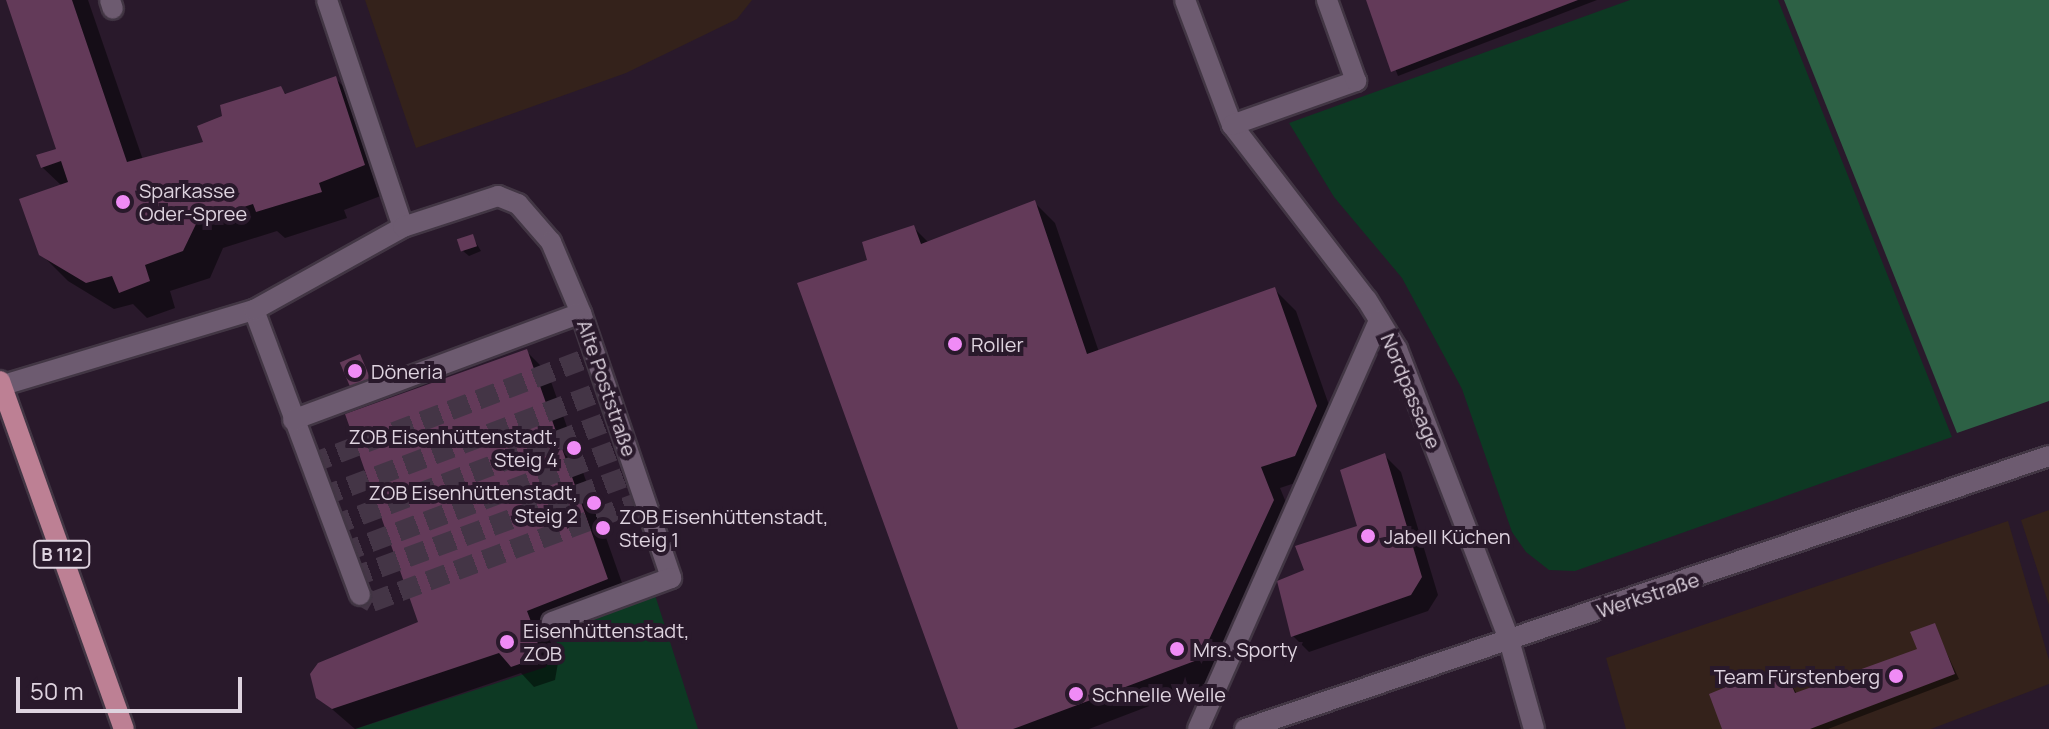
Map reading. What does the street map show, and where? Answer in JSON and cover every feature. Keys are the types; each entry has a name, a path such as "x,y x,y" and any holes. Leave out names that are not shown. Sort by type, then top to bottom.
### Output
{"main road":[{"name":"B 112","path":"1,384 124,729"}],"street":[{"path":"327,0 403,227"},
{"name":"Nordpassage","path":"1185,0 1232,125 1379,320 1397,349 1509,640 1534,729"},
{"path":"1232,125 1356,81 1327,0"},
{"name":"Alte Poststraße","path":"1,384 254,310 403,227 498,196 518,204 551,242 581,313 671,578 552,622"},
{"path":"254,310 360,595"},
{"path":"293,420 581,313"},
{"path":"1198,729 1379,320"},
{"name":"Werkstraße","path":"1245,729 2049,456"}],"shaded area":[{"path":"365,0 752,0 737,19 626,73 416,148"},
{"path":"2049,510 2049,605 2021,520"},
{"path":"2008,521 2049,660 2049,684 1931,729 1626,729 1606,658"}],"green space":[{"path":"1630,0 1778,0 1952,437 1575,571 1549,570 1526,552 1512,532 1462,389 1402,278 1334,197 1289,123"},
{"path":"1784,0 2049,0 2049,401 1957,433"},
{"path":"655,595 698,729 355,729 546,667 563,628"}],"building":[{"path":"6,0 72,0 127,162 203,142 197,126 222,116 220,105 281,86 285,94 336,76 365,165 319,183 322,192 256,212 253,204 197,222 183,251 145,265 150,281 119,293 112,276 86,283 39,255 19,199 68,182 61,161 41,168 36,155 56,149"},
{"path":"1366,0 1578,0 1391,72"},
{"path":"1035,200 1087,354 1275,287 1317,406 1295,456 1261,467 1274,500 1200,659 1013,729 958,729 797,283 867,260 862,242 914,225 921,244"},
{"path":"473,234 477,246 461,252 457,239"},
{"path":"527,349 608,579 527,611 538,640 534,659 511,667 499,653 332,709 316,698 310,674 318,663 418,622 345,414"},
{"name":"Döneria","path":"360,354 371,380 351,388 340,363"},
{"name":"Jabell Küchen","path":"1385,453 1422,577 1411,595 1291,637 1277,581 1304,570 1295,546 1357,526 1340,470"},
{"name":"Team Fürstenberg","path":"1935,623 1955,674 1810,729 1722,729 1709,694 1755,675 1761,687 1788,677 1795,693 1917,649 1910,632"}],"tunnel":[{"path":"310,464 596,355"},
{"path":"321,497 608,389"},
{"path":"332,526 618,418"},
{"path":"342,553 627,446"},
{"path":"351,578 636,473"},
{"path":"360,595 372,602 645,500"}],"place":[{"name":"Sparkasse Oder-Spree","path":"123,202"},
{"name":"Roller","path":"955,344"},
{"name":"Döneria","path":"355,371"},
{"name":"ZOB Eisenhüttenstadt, Steig 4","path":"574,448"},
{"name":"ZOB Eisenhüttenstadt, Steig 2","path":"594,503"},
{"name":"ZOB Eisenhüttenstadt, Steig 1","path":"603,528"},
{"name":"Jabell Küchen","path":"1368,536"},
{"name":"Eisenhüttenstadt, ZOB","path":"507,642"},
{"name":"Mrs. Sporty","path":"1177,649"},
{"name":"Team Fürstenberg","path":"1896,676"},
{"name":"Schnelle Welle","path":"1076,694"}]}
